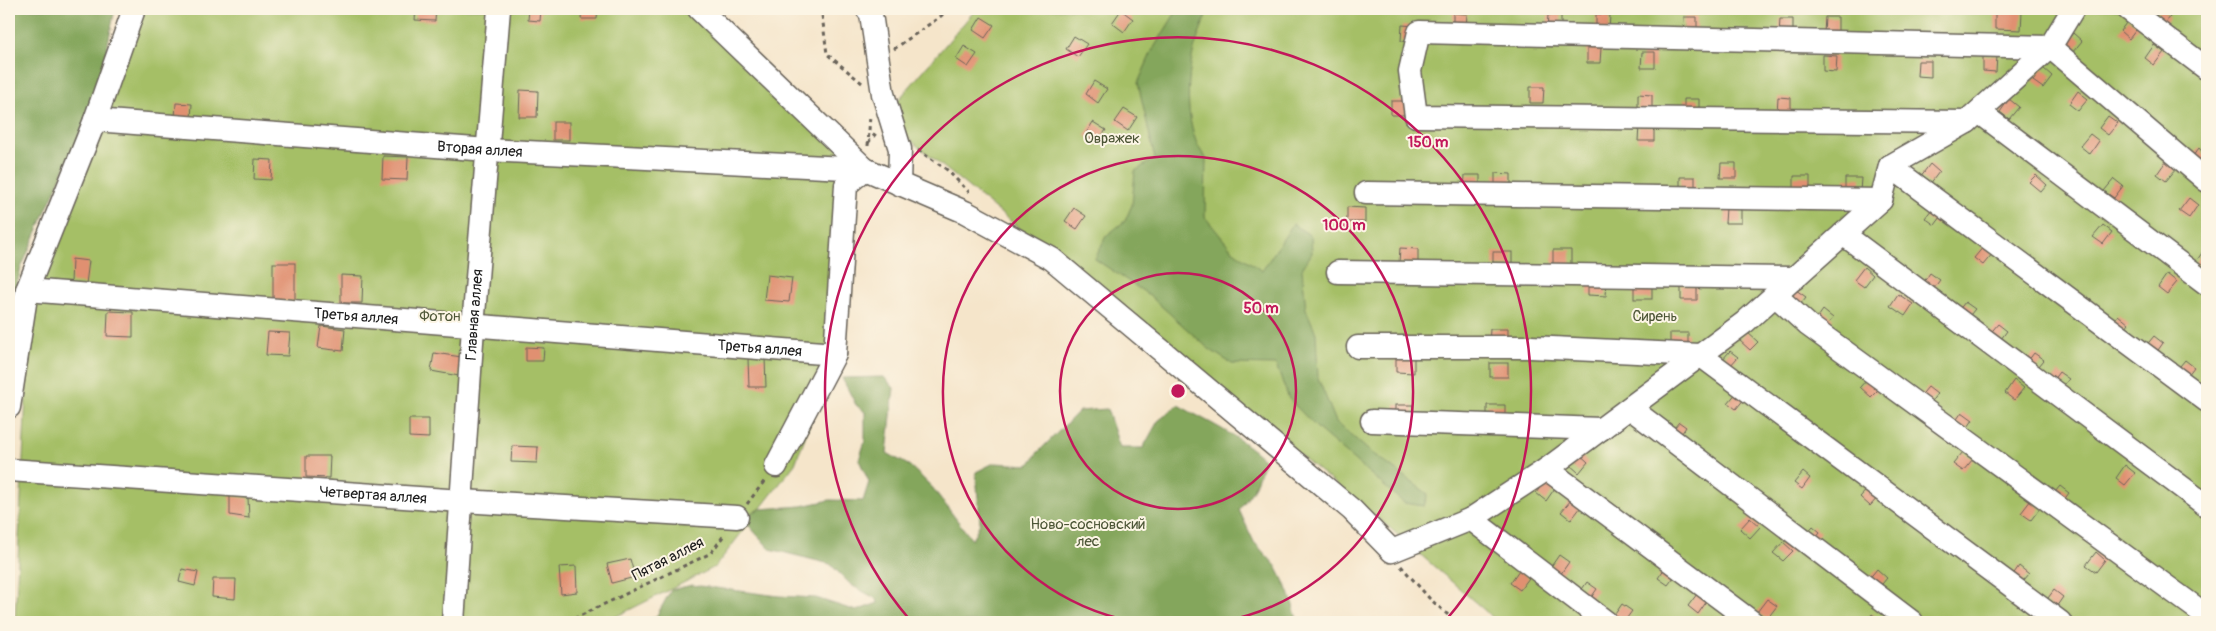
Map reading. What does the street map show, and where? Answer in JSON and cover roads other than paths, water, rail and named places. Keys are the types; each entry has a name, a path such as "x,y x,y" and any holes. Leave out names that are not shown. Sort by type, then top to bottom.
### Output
{"street":[{"path":"9,407 27,290 95,120 134,9"},
{"name":"Главная аллея","path":"453,622 473,327 499,9"},
{"path":"699,9 864,169 965,212 1052,259 1352,510 1392,551 1471,519 1548,468 1745,322 1881,200 1890,166 1973,117 2050,47 2073,9"},
{"path":"867,9 871,14 883,94 900,149 899,184"},
{"path":"2128,9 2207,69"},
{"path":"2207,181 2050,47 1419,32 1410,71 1416,116 1973,117 2207,284"},
{"name":"Вторая аллея","path":"95,120 488,150 864,169"},
{"path":"1890,166 2207,401"},
{"path":"776,466 835,354 846,185 864,169"},
{"path":"1366,194 1881,200"},
{"path":"1843,234 2207,506"},
{"path":"1338,272 1795,278"},
{"name":"Третья аллея","path":"27,290 473,327 835,354"},
{"path":"1776,296 1808,325 2207,616"},
{"path":"1358,347 1532,347 1700,355 2060,622"},
{"path":"1630,408 1912,622"},
{"path":"1372,421 1601,429"},
{"path":"1548,468 1752,622"},
{"name":"Четвертая аллея","path":"9,470 462,501 737,517"},
{"path":"1471,519 1606,622"}],"park label":[{"name":"Овражек","path":"1112,138"},
{"name":"Фотон","path":"440,316"},
{"name":"Сирень","path":"1655,316"},
{"name":"Ново-сосновский лес","path":"1088,532"}]}
